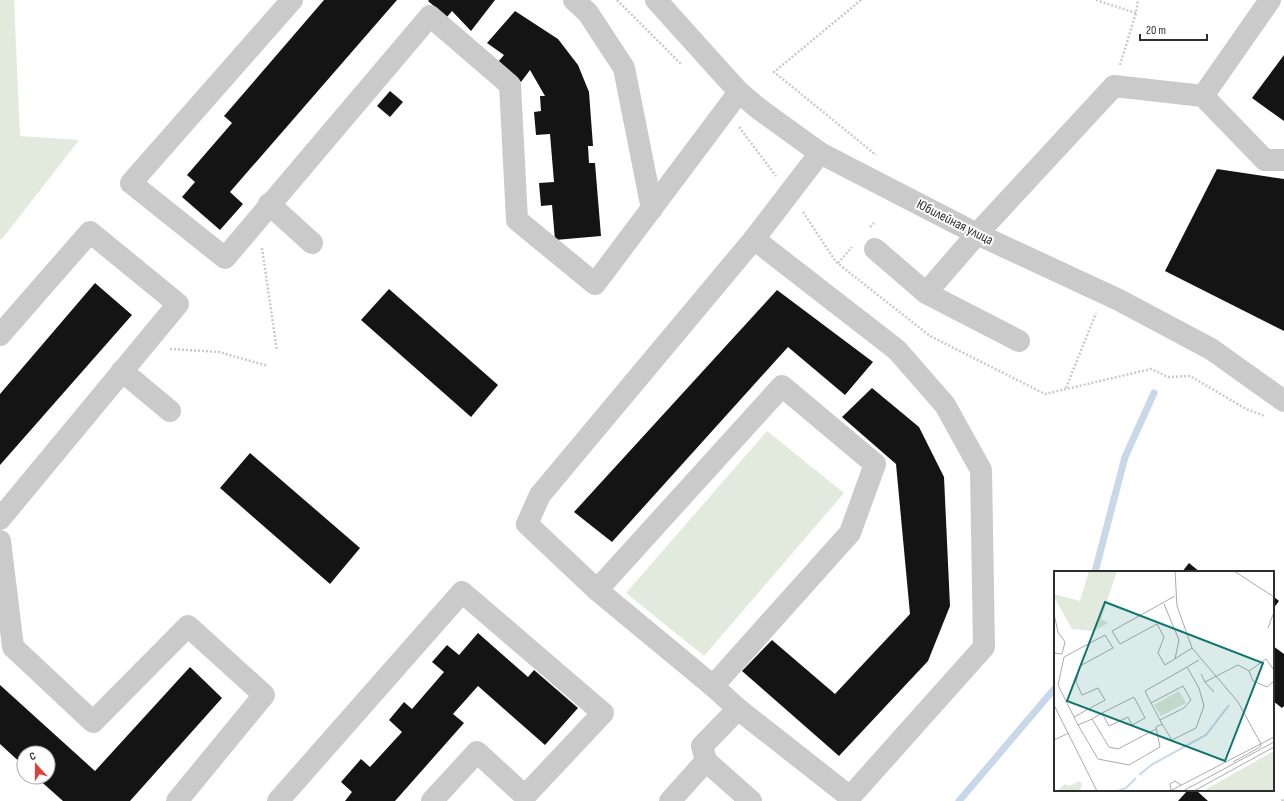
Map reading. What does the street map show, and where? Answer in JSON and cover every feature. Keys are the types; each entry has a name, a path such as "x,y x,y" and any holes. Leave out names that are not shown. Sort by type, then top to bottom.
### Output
{"street":[{"path":"292,0 131,182 225,258 430,16 510,85 517,220 595,284 739,92"},
{"path":"574,0 588,13 624,68 652,209"},
{"name":"Юбилейная улица","path":"656,0 739,92 759,110 820,153 977,234 1106,294 1211,349 1284,402"},
{"path":"1203,96 1270,0"},
{"path":"926,293 977,234 1114,86 1203,96 1265,160 1284,160"},
{"path":"754,239 897,350 945,405 981,470 984,647 850,797 738,709 713,686 597,590 527,524 540,495 754,239 820,153"},
{"path":"264,211 312,243"},
{"path":"0,335 90,232 178,304 0,519"},
{"path":"875,249 926,293 1019,341"},
{"path":"122,371 170,411"},
{"path":"597,590 782,386 875,464 850,533 713,686"},
{"path":"0,541 13,647 93,722 188,626 264,695 177,801"},
{"path":"283,799 462,592 603,713 525,796 477,752 432,801"},
{"path":"738,709 702,746 706,761 750,801"},
{"path":"670,801 706,761"}],"path":[{"path":"617,0 683,66"},
{"path":"861,0 774,72 881,159"},
{"path":"1096,0 1136,13"},
{"path":"1114,86 1136,13 1138,0"},
{"path":"726,110 766,164"},
{"path":"264,211 277,351"},
{"path":"1066,389 1095,314 1106,294"},
{"path":"142,347 220,352 268,366"},
{"path":"1190,376 1246,409 1271,419"}],"shaded area":[{"path":"0,0 14,0 20,136 79,140 2,239 0,239"},
{"path":"767,431 844,493 704,656 626,593"}],"building":[{"path":"324,0 397,0 230,192 243,204 220,230 182,197 195,182 187,175 232,123 224,116"},
{"path":"495,0 471,31 452,11 447,17 428,1"},
{"path":"515,11 558,39 578,65 589,92 593,146 588,146 589,163 595,163 601,236 555,240 552,205 541,206 539,183 554,182 550,134 536,135 534,112 541,111 540,96 545,96 530,70 521,82 498,62 504,55 487,43"},
{"path":"1284,55 1284,121 1252,98"},
{"path":"390,91 403,102 390,117 377,106"},
{"path":"1217,169 1284,179 1284,331 1165,271"},
{"path":"95,283 132,315 0,465 0,394"},
{"path":"389,289 498,385 471,417 361,320"},
{"path":"777,290 873,362 845,395 788,347 612,542 574,512"},
{"path":"872,388 919,427 944,477 950,606 928,661 839,756 742,671 772,640 835,694 910,614 896,464 842,417"},
{"path":"250,453 360,548 330,584 220,488"},
{"path":"1189,563 1199,571 1183,571"},
{"path":"1274,597 1279,601 1274,608"},
{"path":"478,633 528,677 534,670 578,708 545,745 478,686 453,714 464,723 395,801 345,801 352,792 341,782 361,759 370,767 402,732 389,720 404,702 412,709 444,672 432,662 447,645 459,655"},
{"path":"1274,647 1284,654 1284,706 1282,708 1274,702"},
{"path":"190,667 222,698 130,801 63,801 45,785 56,785 56,745 16,745 16,759 0,744 0,685 95,771"},
{"path":"1187,791 1197,791 1208,801 1178,801"}],"waterway":[{"path":"1095,571 1125,457 1154,393"},
{"path":"959,801 1054,689"}]}
